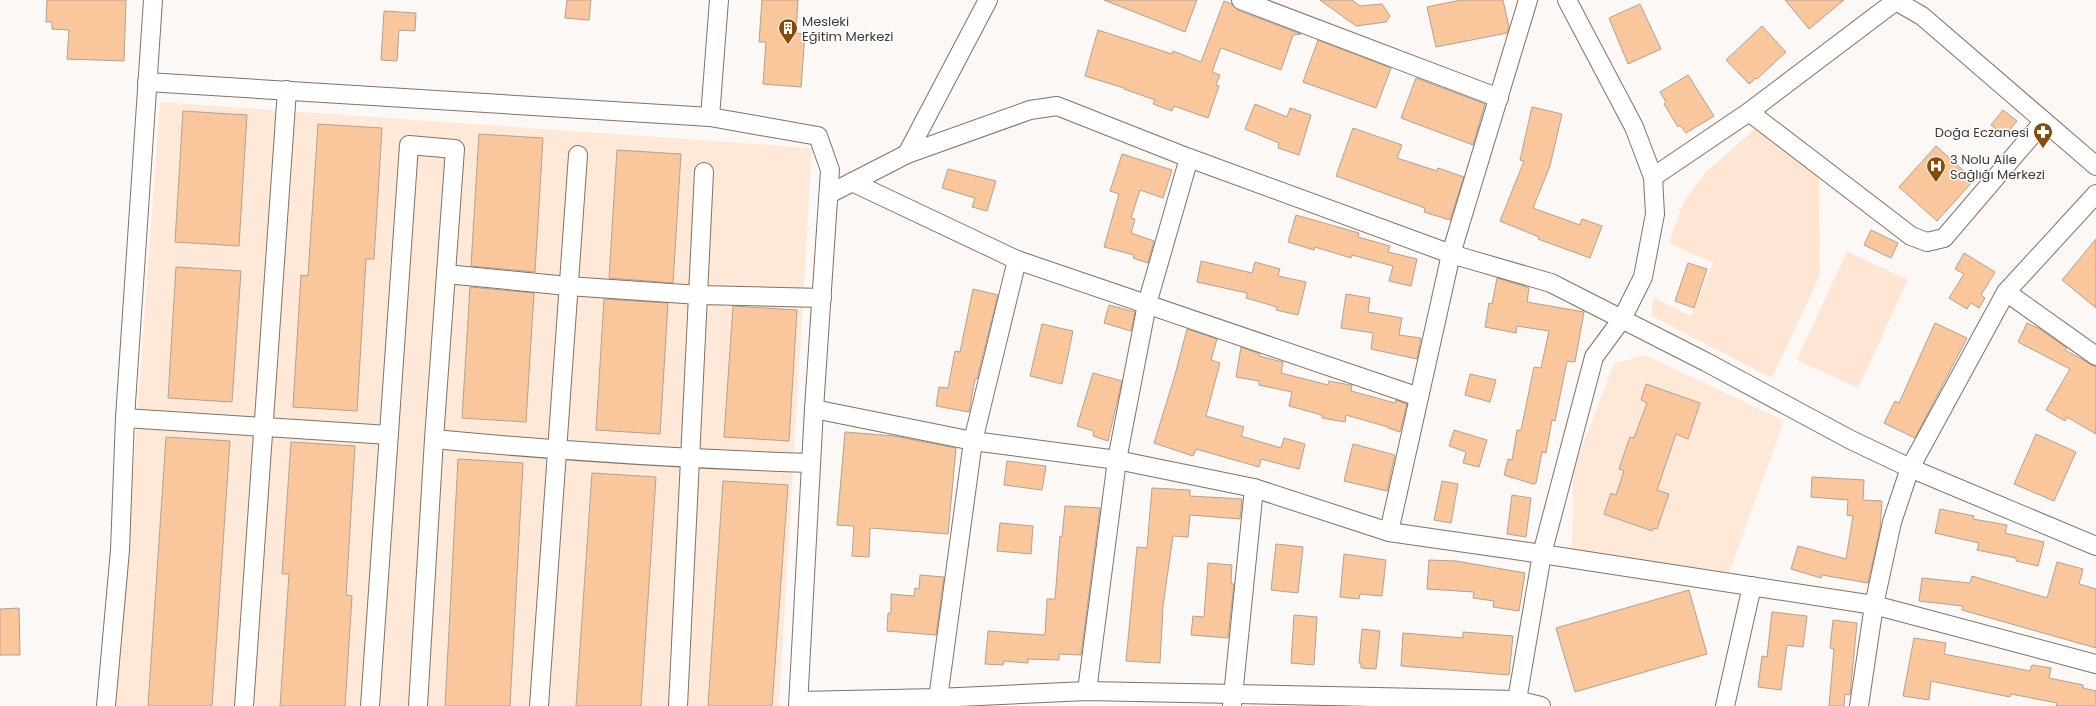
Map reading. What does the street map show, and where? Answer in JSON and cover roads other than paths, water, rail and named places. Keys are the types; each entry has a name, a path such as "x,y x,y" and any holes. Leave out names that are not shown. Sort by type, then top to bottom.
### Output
{"street":[{"path":"106,706 120,550 125,418 153,0"},
{"path":"710,117 719,0"},
{"path":"906,154 988,0"},
{"path":"1241,0 1498,98"},
{"path":"1389,532 1451,254 1528,0"},
{"path":"1516,703 1542,554 1594,357 1622,319 1642,277 1655,214 1653,177 1634,127 1572,7 1566,0"},
{"path":"1653,177 1749,112 1888,3 1922,16 2096,166"},
{"path":"147,82 710,117 818,136 830,170 814,409 798,704 937,702 1087,691 1232,699 1516,703 1541,706"},
{"path":"244,706 287,90"},
{"path":"829,194 906,154 1030,110 1057,106 1189,158 1451,254 1551,283 1706,362 1851,440 1910,468 2096,546"},
{"path":"1749,112 1911,236 1927,242 1944,238 2044,121"},
{"path":"370,706 409,145 455,149 434,439 418,706"},
{"path":"539,706 578,155"},
{"path":"1087,691 1117,460 1147,304 1189,158"},
{"path":"678,706 692,460 704,172"},
{"path":"852,182 1017,260 1419,397"},
{"path":"1859,706 1874,605 1892,522 1910,468 2006,292 2096,194"},
{"path":"937,702 973,441 1017,260"},
{"path":"446,274 568,286 698,295 822,298"},
{"path":"2006,292 2096,356"},
{"path":"814,409 973,441 1117,460 1254,488 1389,532 1874,605 2096,664"},
{"path":"125,418 389,435"},
{"path":"434,439 557,451 692,460 811,463"},
{"path":"1232,699 1254,488"},
{"path":"1725,706 1752,586"}],"place":[{"name":"Mesleki Eğitim Merkezi","path":"788,45"},
{"name":"Doğa Eczanesi","path":"2043,149"},
{"name":"3 Nolu Aile Sağlığı Merkezi","path":"1936,183"}]}
